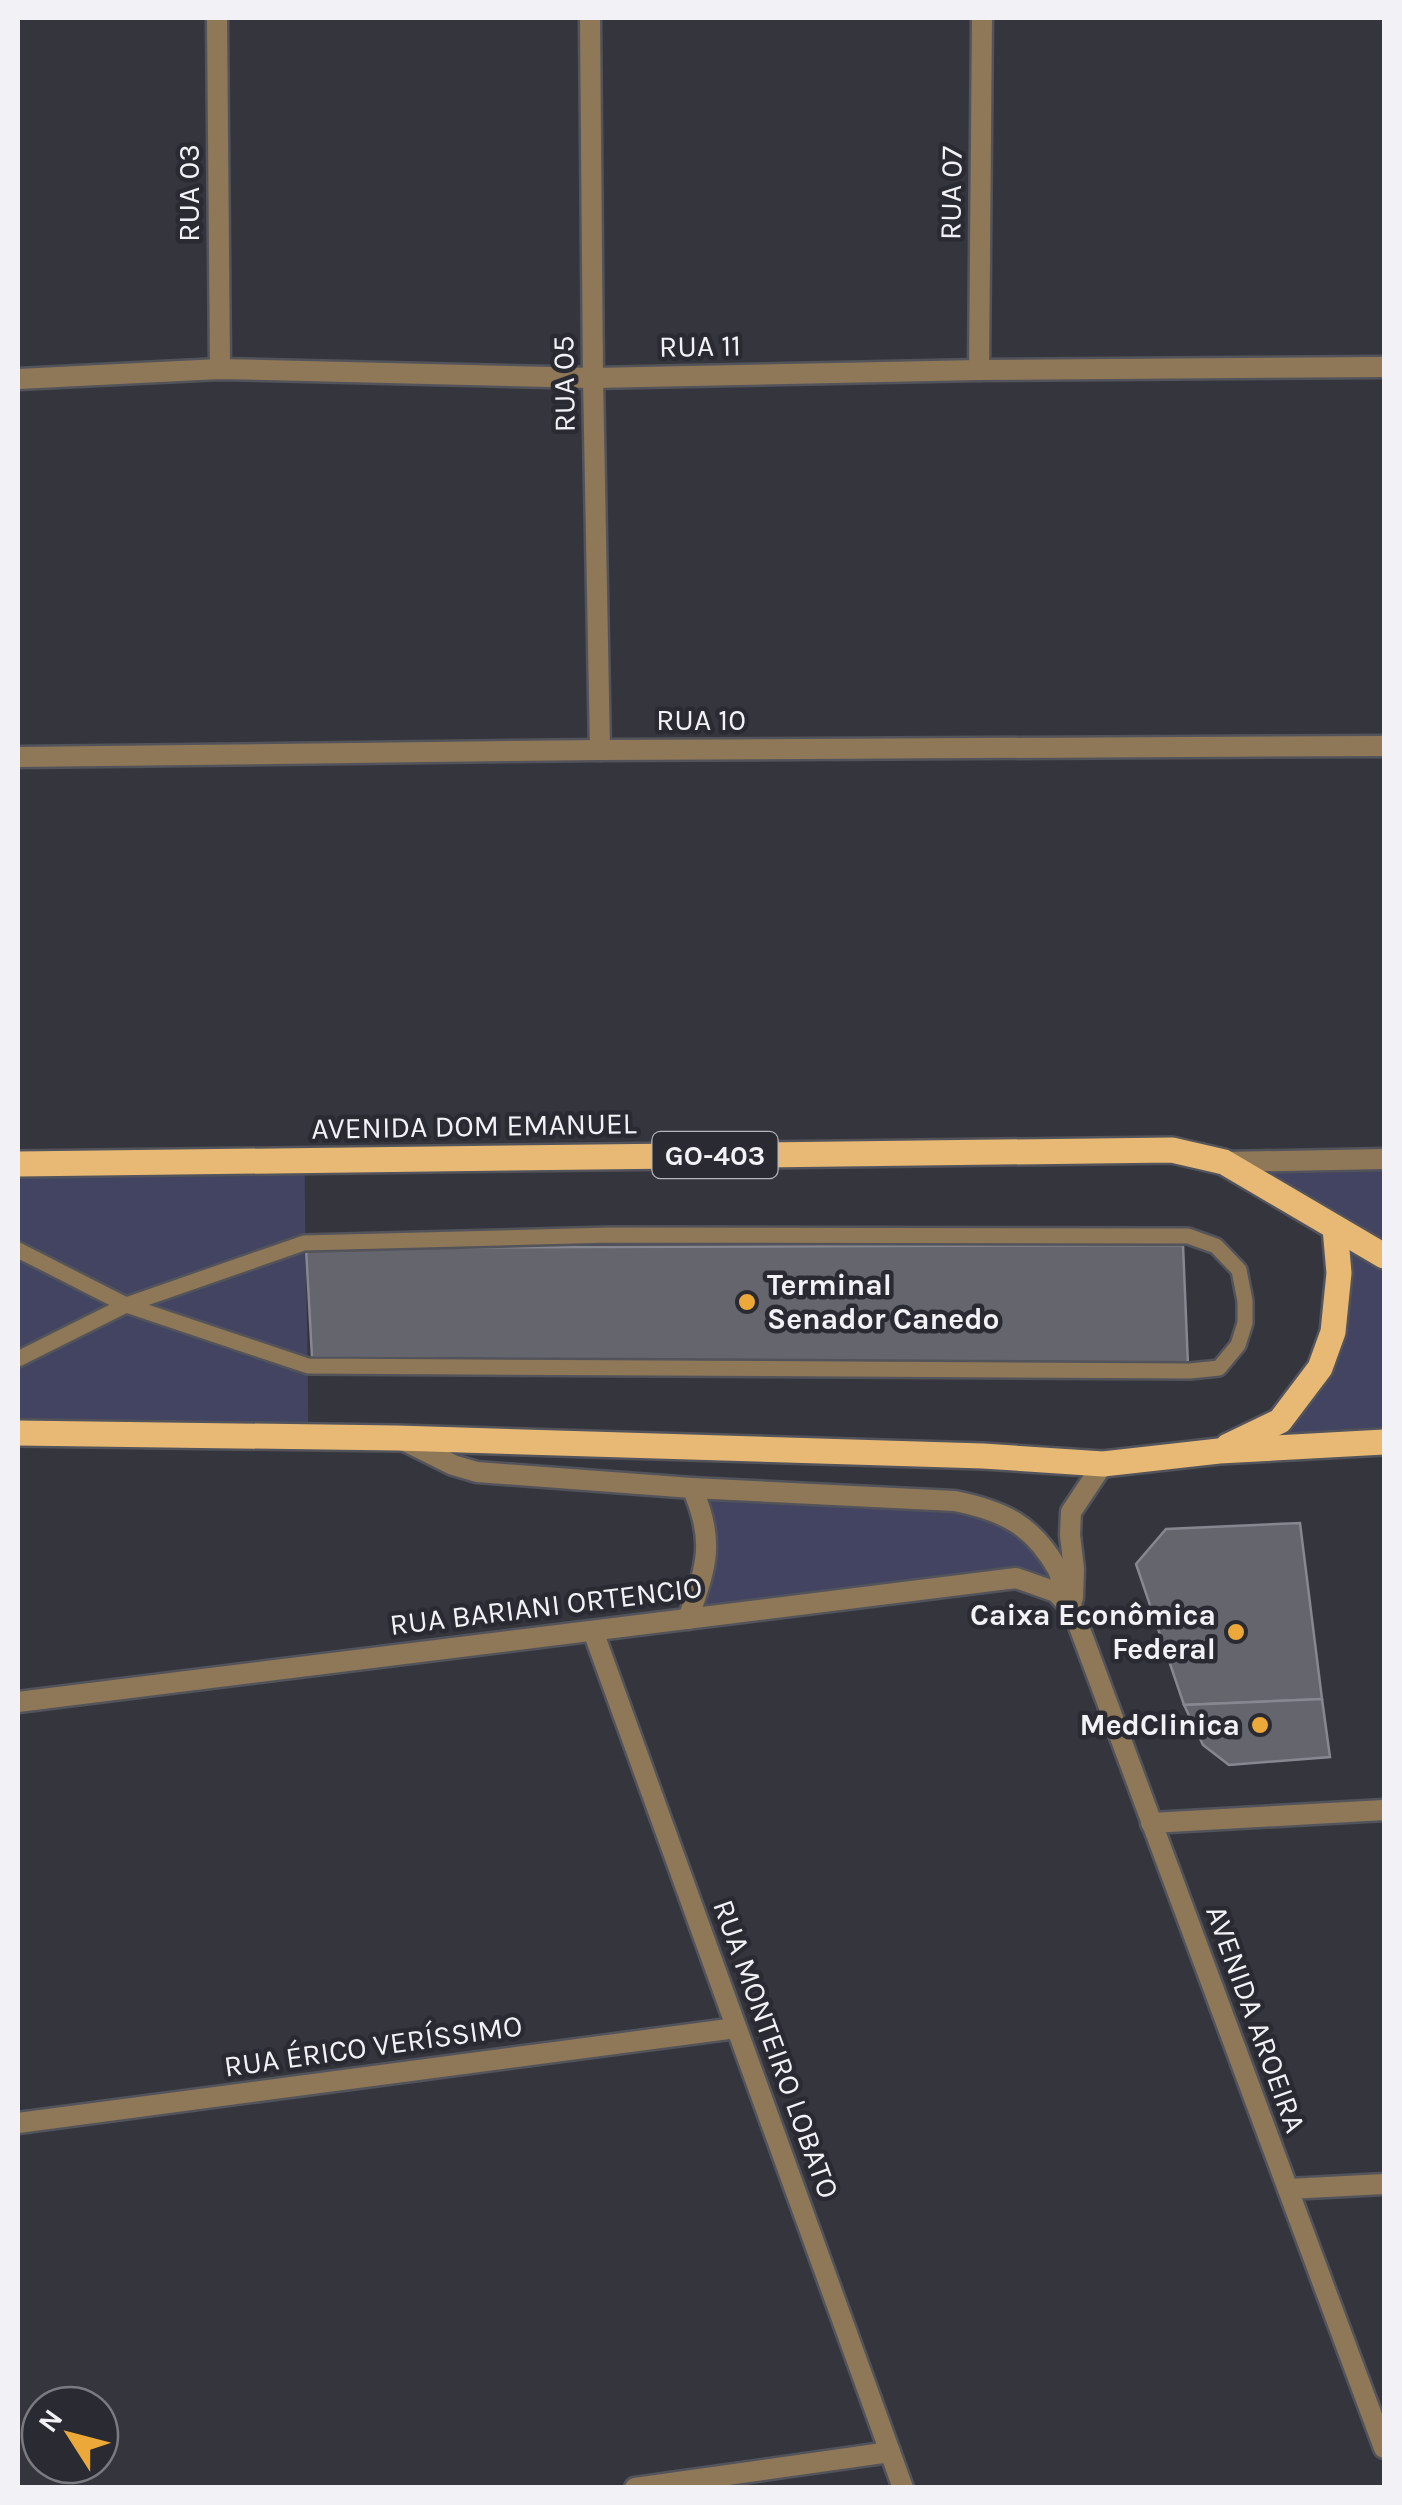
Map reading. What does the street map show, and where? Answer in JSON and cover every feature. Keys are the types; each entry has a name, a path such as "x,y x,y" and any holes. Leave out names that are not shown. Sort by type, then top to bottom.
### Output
{"main road":[{"name":"AVENIDA DOM EMANUEL","path":"18,1164 1172,1150 1224,1162 1384,1256"},
{"path":"1219,1450 1280,1421 1320,1368 1333,1332 1339,1272 1335,1228"},
{"path":"18,1433 398,1438 983,1456 1103,1464 1219,1450 1384,1442"}],"street":[{"name":"RUA 03","path":"218,18 220,369"},
{"name":"RUA 05","path":"590,18 600,750"},
{"name":"RUA 07","path":"980,370 982,18"},
{"name":"RUA 11","path":"18,378 220,369 594,378 1384,366"},
{"name":"RUA 10","path":"18,757 1384,746"},
{"path":"1224,1162 1384,1159"},
{"name":"AVENIDA AROEIRA","path":"398,1438 477,1472 955,1502 1013,1518 1036,1538 1058,1570 1384,2448"},
{"path":"1072,1610 1071,1512 1103,1464"},
{"path":"688,1619 706,1558 704,1522 692,1488"},
{"name":"RUA BARIANI ORTENCIO","path":"18,1702 1016,1578 1056,1592 1072,1610"},
{"name":"RUA MONTEIRO LOBATO","path":"593,1631 903,2488"},
{"path":"1151,1823 1384,1810"},
{"name":"RUA ÉRICO VERÍSSIMO","path":"18,2124 736,2028"},
{"path":"1288,2189 1384,2184"},
{"path":"635,2488 890,2452"}],"lane":[{"path":"18,1250 126,1304 308,1366 1190,1371 1218,1368 1238,1345 1245,1323 1239,1270 1216,1246 1188,1236 610,1235 304,1243 126,1304 18,1359"}],"shaded area":[{"path":"1384,1159 1384,1249 1224,1162"},
{"path":"305,1160 308,1436 18,1433 18,1165"},
{"path":"1335,1228 1384,1255 1384,1443 1226,1450 1315,1375"},
{"path":"692,1488 983,1507 1036,1538 1056,1592 1016,1578 688,1619 705,1570"}],"building":[{"name":"Terminal Senador Canedo","path":"1183,1245 1188,1365 312,1357 306,1248"},
{"name":"Caixa Econômica Federal","path":"1300,1523 1322,1699 1184,1705 1136,1564 1166,1529"},
{"name":"MedClinica","path":"1322,1699 1330,1757 1229,1765 1203,1745 1184,1705"}],"place":[{"name":"Terminal Senador Canedo","path":"747,1302"},
{"name":"Caixa Econômica Federal","path":"1236,1632"},
{"name":"MedClinica","path":"1260,1725"}]}
